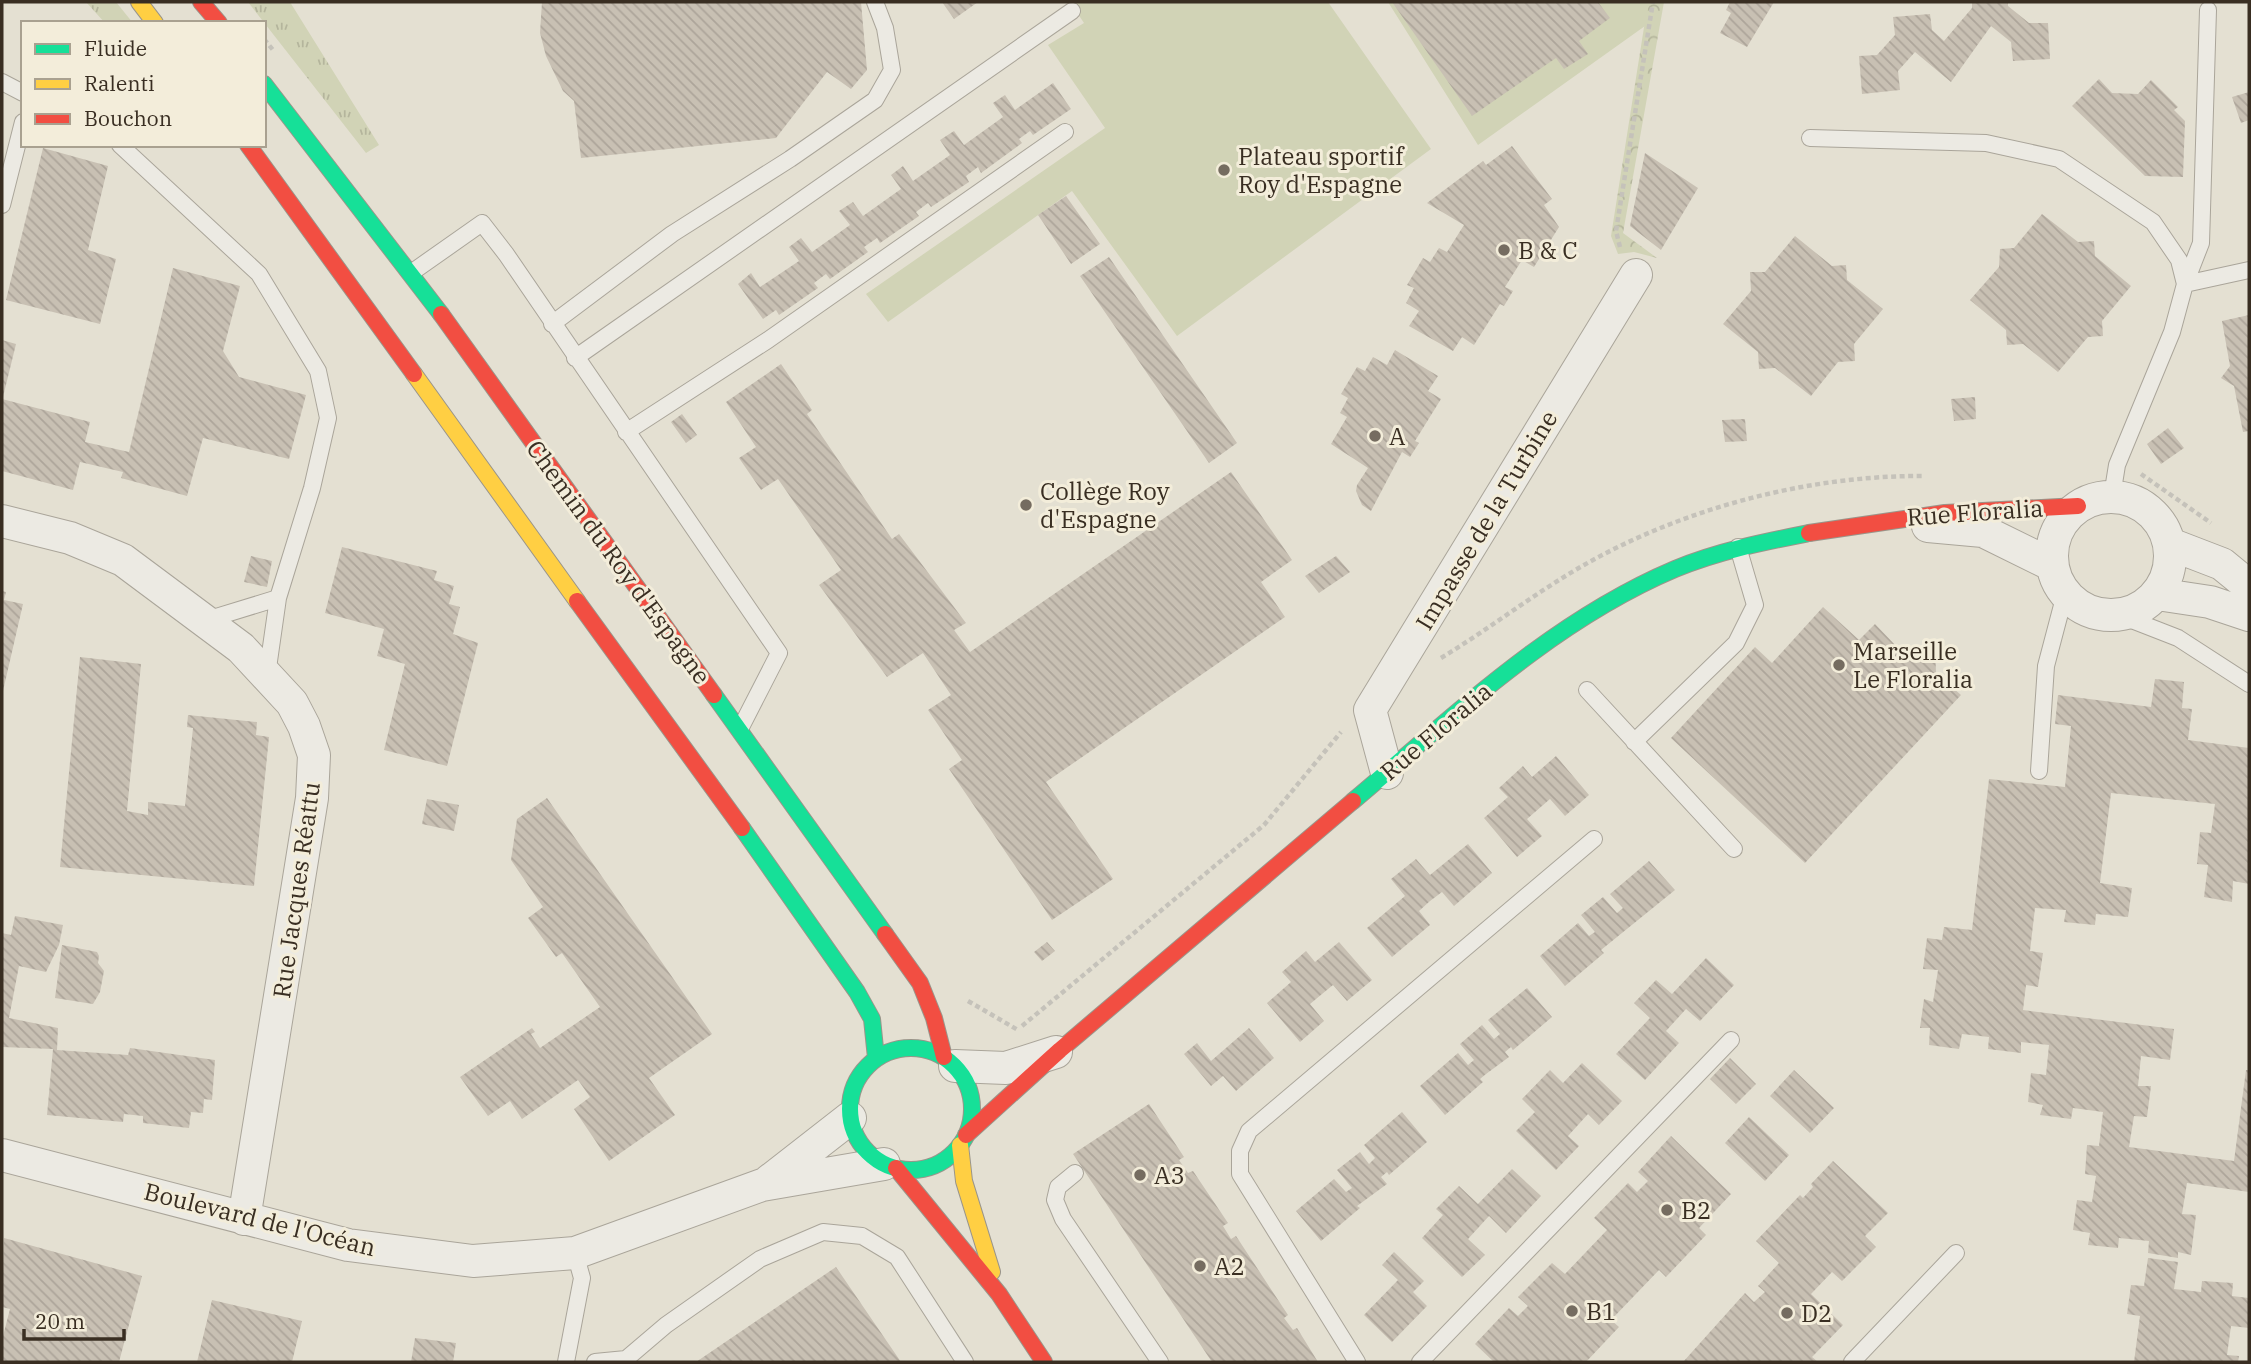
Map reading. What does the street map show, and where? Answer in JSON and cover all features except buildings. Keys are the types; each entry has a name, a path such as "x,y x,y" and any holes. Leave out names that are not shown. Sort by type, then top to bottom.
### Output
{"street":[{"path":"139,2 153,21"},
{"path":"201,2 217,21"},
{"name":"Chemin du Roy d'Espagne","path":"268,93 411,273 740,729 919,983 949,1061"},
{"path":"249,147 858,992 872,1020 876,1058"},
{"name":"Impasse de la Turbine","path":"1387,773 1370,710 1636,275"},
{"path":"2112,496 2132,499 2150,509 2163,525 2170,544 2171,561 2167,579 2157,594 2140,608 2119,615 2099,614 2080,607 2065,594 2052,565 2053,542 2062,522 2078,506 2094,498 2112,496"},
{"name":"Rue Floralia","path":"963,1140 1060,1050 1518,661 1596,609 1675,569 1738,547 1871,521 1985,507 2078,506"},
{"name":"Rue Jacques Réattu","path":"2,521 70,538 123,560 241,648 292,703 304,726 314,755 313,799 244,1219"},
{"name":"Rue Floralia","path":"1871,521 1983,531 2052,565"},
{"path":"2170,544 2222,564 2249,586"},
{"path":"2157,594 2210,602 2249,615"},
{"path":"999,1294 964,1181 963,1140 971,1118 971,1099 966,1081 949,1061 927,1049 909,1047 876,1058 863,1070 849,1101 850,1118 856,1137 868,1153 890,1166 999,1294 1044,1362"},
{"name":"Rue Floralia","path":"949,1061 1006,1068 1060,1050"},
{"name":"Boulevard de l'Océan","path":"762,1185 850,1118"},
{"path":"890,1166 914,1170 931,1166 947,1158 963,1140"},
{"name":"Boulevard de l'Océan","path":"2,1155 348,1245 472,1261 575,1253 762,1185 890,1166"}],"lane":[{"path":"552,324 672,234 790,159 875,100 892,70 885,28 875,2"},
{"path":"2112,496 2117,465 2172,332 2185,284 2201,243 2208,10"},
{"path":"575,358 1072,11"},
{"path":"2,82 21,92"},
{"path":"2,205 21,130"},
{"path":"626,432 768,340 1065,132"},
{"path":"1810,138 1986,143 2059,159 2153,222 2179,260 2185,284"},
{"path":"122,147 259,274 318,371 328,418 312,488 278,598 267,676"},
{"path":"411,273 482,223 506,254 779,653 740,729"},
{"path":"2185,284 2249,270"},
{"path":"1634,742 1736,643 1755,605 1738,547"},
{"path":"2039,771 2046,666 2065,594"},
{"path":"203,621 278,598"},
{"path":"2119,615 2178,638 2249,684"},
{"path":"1587,690 1734,849"},
{"path":"1357,1362 1240,1174 1240,1150 1249,1131 1594,839"},
{"path":"1420,1362 1731,1040"},
{"path":"1075,1173 1058,1187 1055,1200 1063,1219 1160,1362"},
{"path":"575,1253 582,1278 567,1359 593,1362 626,1359 666,1325 760,1259 823,1232 862,1236 897,1257 965,1362"},
{"path":"1852,1362 1956,1253"}],"path":[{"path":"1636,275 1618,243 1616,231 1653,2"},
{"path":"2138,472 2215,525"},
{"path":"1018,1030 1264,825 1341,732"}],"green space":[{"path":"86,2 116,2 131,21 103,21"},
{"path":"248,2 290,2 379,145 366,153 266,25 266,21 263,21"},
{"name":"Plateau sportif Roy d'Espagne","path":"1070,2 1328,2 1431,149 1177,336 1072,191 888,322 866,294 1105,128 1048,45 1084,23"},
{"name":"Plateau sportif Roy d'Espagne","path":"1388,2 1649,2 1645,26 1478,145"},
{"path":"1648,2 1664,2 1623,233 1657,258 1634,252 1618,254 1611,236"}],"traffic: fast":[{"path":"266,87 441,314"},
{"path":"1353,801 1467,704 1587,615 1630,590 1691,563 1741,548 1809,533"},
{"path":"714,695 885,934"},
{"path":"742,828 857,992 872,1019 876,1058"},
{"path":"911,1048 934,1053 954,1066 967,1086 972,1109 967,1132 954,1152 934,1165 911,1170 888,1165 868,1152 855,1132 850,1109 855,1086 868,1066 888,1053 911,1048"}],"traffic: slow":[{"path":"139,2 153,21"},
{"path":"414,374 577,601"},
{"path":"960,1145 964,1181 992,1272"}],"traffic: jam":[{"path":"201,2 217,21"},
{"path":"249,147 414,374"},
{"path":"441,314 714,695"},
{"path":"1809,533 1945,513 2078,506"},
{"path":"577,601 742,828"},
{"path":"966,1135 1060,1050 1353,801"},
{"path":"885,934 920,983 934,1018 944,1057"},
{"path":"896,1168 999,1294 1044,1362"}],"place":[{"name":"Plateau sportif Roy d'Espagne","path":"1224,170"},
{"name":"B & C","path":"1504,250"},
{"name":"A","path":"1375,436"},
{"name":"Collège Roy d'Espagne","path":"1026,505"},
{"name":"Marseille Le Floralia","path":"1839,665"},
{"name":"A3","path":"1140,1175"},
{"name":"B2","path":"1667,1210"},
{"name":"A2","path":"1200,1266"},
{"name":"B1","path":"1572,1311"},
{"name":"D2","path":"1787,1313"}]}
